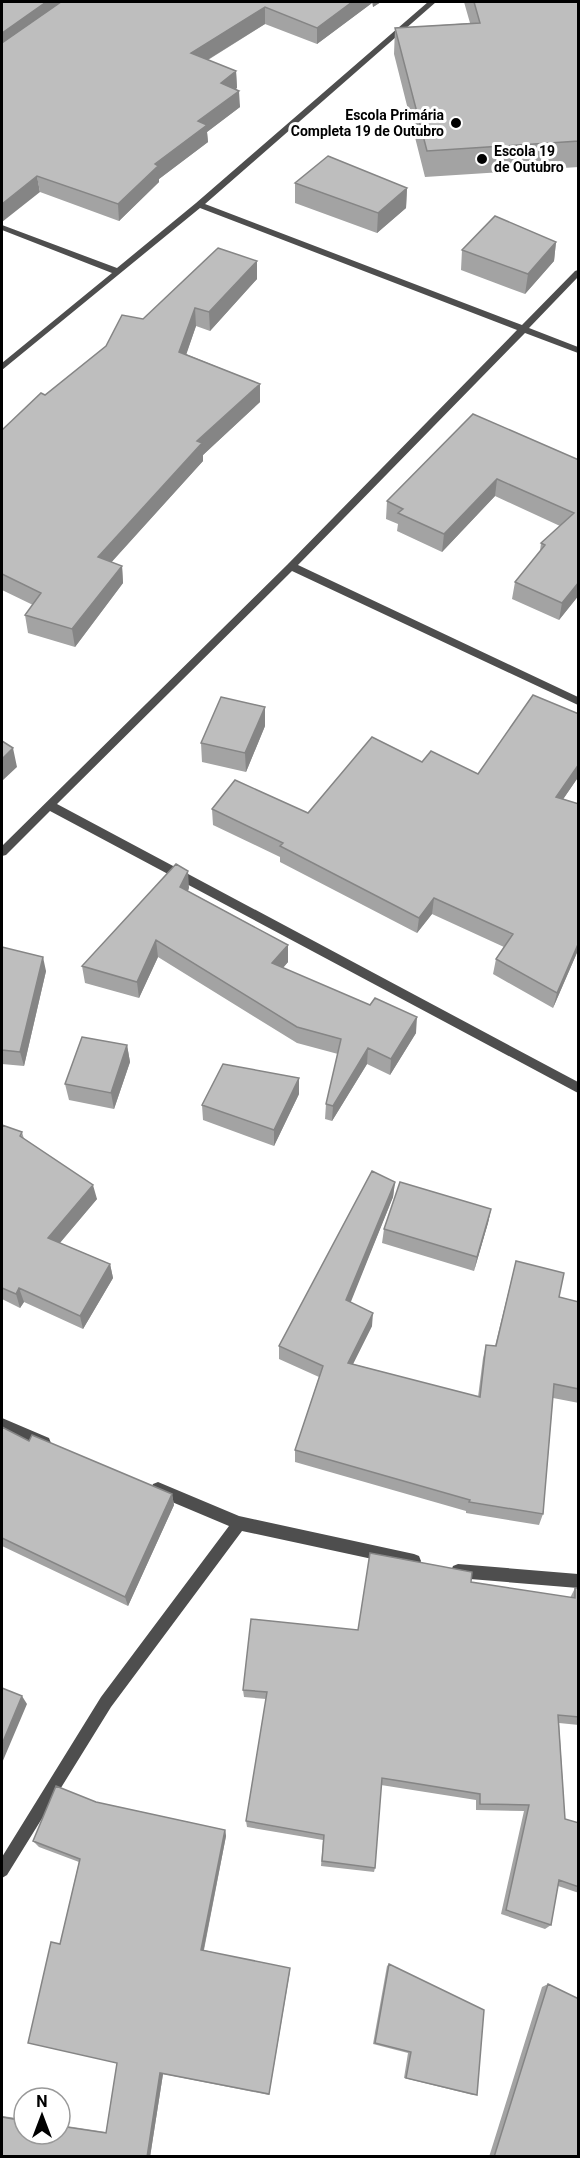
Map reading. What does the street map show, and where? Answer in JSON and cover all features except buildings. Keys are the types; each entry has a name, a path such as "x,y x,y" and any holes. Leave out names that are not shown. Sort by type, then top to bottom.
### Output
{"street":[{"path":"2,367 199,205 432,2"},
{"path":"199,205 579,350"},
{"path":"2,227 118,272"},
{"path":"2,852 291,566 579,273"},
{"path":"291,566 579,701"},
{"path":"49,806 579,1088"},
{"path":"2,1424 56,1448"},
{"path":"142,1483 239,1522 424,1563"},
{"path":"2,1870 106,1702 239,1522"},
{"path":"447,1569 579,1581"}],"place":[{"name":"Escola Primária Completa 19 de Outubro","path":"456,123"},
{"name":"Escola 19 de Outubro","path":"482,159"}]}
